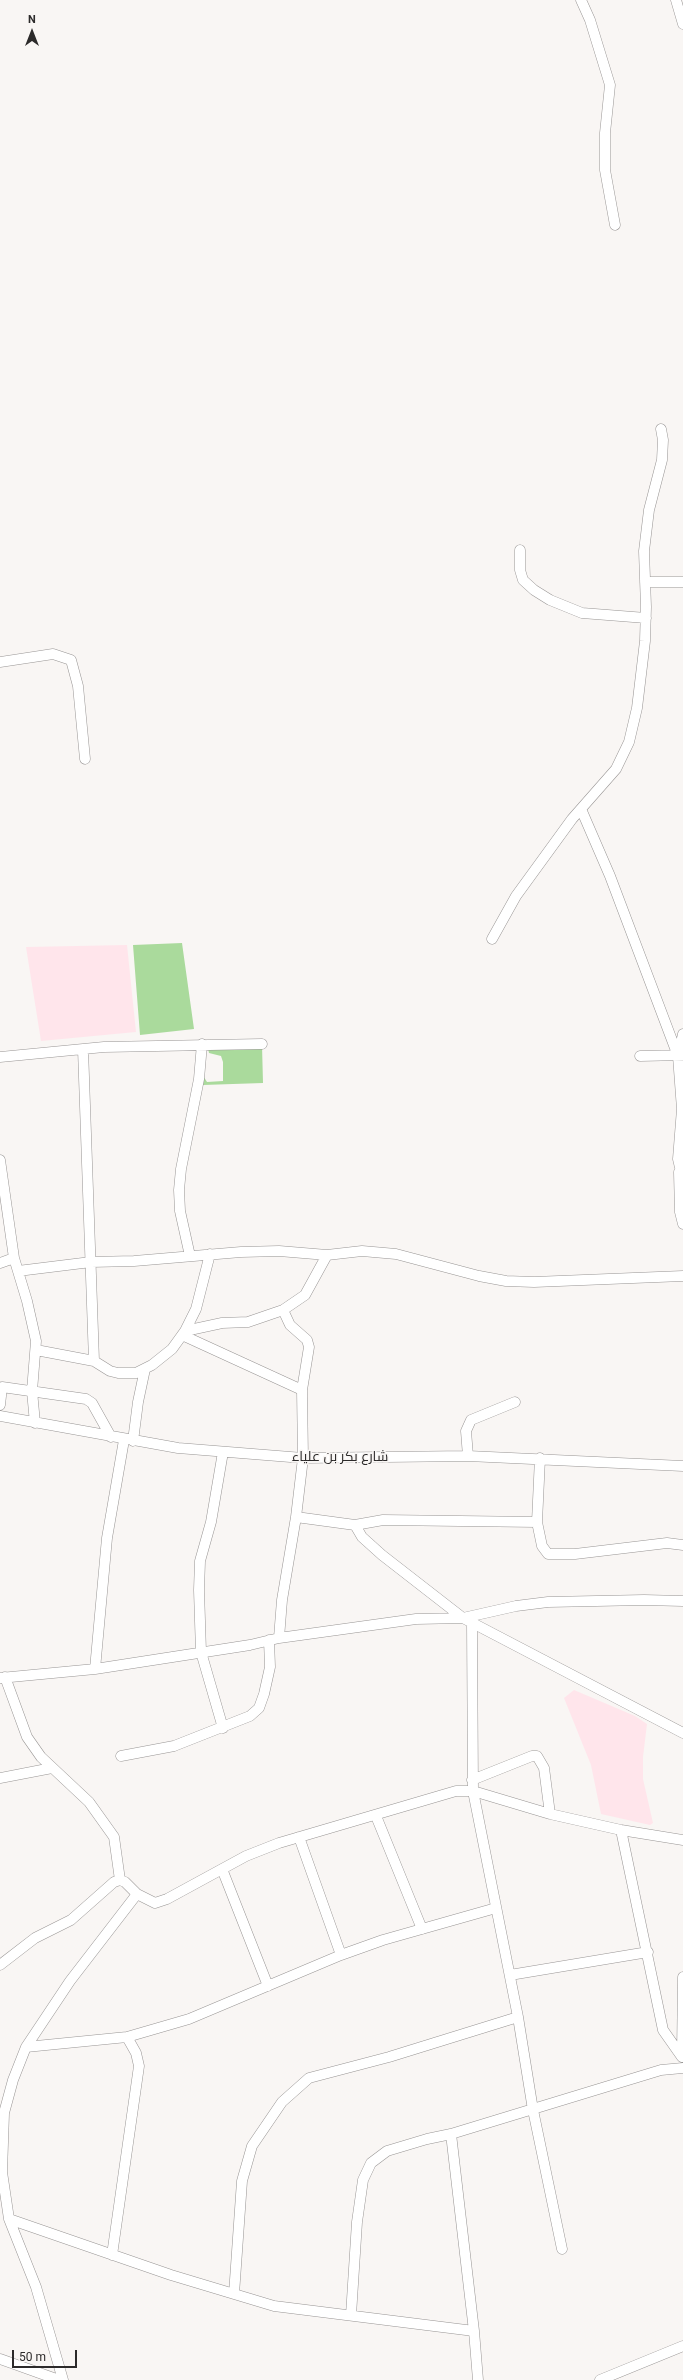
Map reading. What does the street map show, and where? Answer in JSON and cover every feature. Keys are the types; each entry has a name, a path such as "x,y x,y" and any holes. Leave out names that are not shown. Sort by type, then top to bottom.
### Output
{"street":[{"path":"581,0 590,20 610,85 605,133 605,170 615,225"},
{"path":"676,0 683,24"},
{"path":"492,939 516,896 581,809 616,769 629,742 637,708 646,618 646,532 649,510 662,460 663,440 661,429"},
{"path":"520,550 520,570 523,580 534,590 550,600 582,613 646,618"},
{"path":"645,582 683,582"},
{"path":"0,662 53,654 71,660 78,686 85,759"},
{"path":"581,809 610,876 681,1056"},
{"path":"683,1034 681,1056 682,1110 678,1190 683,1224"},
{"path":"0,1057 83,1049 202,1044 262,1044"},
{"path":"190,1256 180,1211 179,1190 181,1169 199,1079 202,1044"},
{"path":"83,1049 92,1262 94,1361"},
{"path":"640,1056 681,1056"},
{"path":"0,1160 14,1258 27,1301 36,1350 32,1391 35,1423"},
{"path":"680,1162 683,1180"},
{"path":"18,1271 92,1262 134,1261 210,1254 279,1251 327,1255 362,1251 396,1254 479,1276 506,1281 534,1282 683,1276"},
{"path":"36,1350 94,1361 110,1371 118,1373 136,1373 145,1369 172,1349 184,1333 196,1309 210,1254"},
{"path":"184,1333 222,1323 248,1322 283,1310 305,1295 327,1255"},
{"path":"0,1262 14,1258"},
{"path":"121,1756 174,1746 250,1716 259,1708 264,1694 270,1667 282,1600 296,1517 303,1458 302,1390 307,1370 309,1345 305,1338 290,1325 283,1310"},
{"path":"184,1333 302,1390"},
{"path":"95,1669 107,1538 145,1369"},
{"path":"0,1405 1,1384 32,1391 90,1400 110,1437"},
{"path":"468,1456 466,1431 471,1420 515,1402"},
{"name":"شارع بكر بن علياء","path":"0,1416 129,1440 222,1452 303,1458 468,1456 540,1458 683,1466"},
{"path":"222,1452 211,1522 200,1561 201,1652 222,1728"},
{"path":"540,1458 537,1522 542,1546 548,1554 575,1554 667,1543 683,1545"},
{"path":"296,1517 355,1524 383,1520 537,1522"},
{"path":"355,1524 362,1537 387,1560 467,1620 683,1734"},
{"path":"120,1880 114,1837 89,1802 40,1757 27,1737 2,1678 95,1669 274,1639 416,1619 467,1620 516,1606 548,1602 644,1600 683,1602"},
{"path":"467,1620 473,1791 518,2017 533,2110 562,2249"},
{"path":"472,1780 532,1756 537,1756 544,1768 550,1814"},
{"path":"0,1778 52,1768"},
{"path":"120,1880 130,1886 137,1894 155,1903 167,1899 246,1856 299,1837 376,1816 434,1796 456,1791 473,1791 550,1814 621,1830 683,1840"},
{"path":"376,1816 422,1929"},
{"path":"621,1830 648,1952 663,2030 682,2060"},
{"path":"299,1837 341,1955"},
{"path":"222,1869 268,1986"},
{"path":"0,1965 35,1938 71,1920 110,1885 120,1880"},
{"path":"63,2380 36,2287 9,2219 2,2172 4,2113 13,2080 26,2047 70,1981 137,1894"},
{"path":"26,2047 127,2037 189,2019 341,1955 422,1929 496,1908"},
{"path":"510,1975 648,1952"},
{"path":"682,2060 683,1977"},
{"path":"234,2294 242,2181 252,2146 282,2102 309,2078 389,2056 518,2017"},
{"path":"112,2255 139,2066 136,2053 127,2037"},
{"path":"352,2315 357,2222 363,2180 371,2163 387,2151 533,2110 661,2070 683,2068"},
{"path":"450,2134 474,2331 478,2380"},
{"path":"9,2219 112,2255 274,2306 319,2313 352,2315 474,2331"},
{"path":"600,2380 683,2346"},
{"path":"0,2359 59,2380"}],"shaded area":[{"path":"127,945 136,1032 41,1041 26,947"},
{"path":"574,1690 635,1716 647,1724 643,1757 643,1779 653,1823 650,1825 601,1814 591,1765 564,1698"}],"green space":[{"path":"182,943 194,1029 140,1035 133,945"},
{"path":"262,1045 263,1083 203,1085 202,1074 207,1082 223,1081 223,1062 221,1056 209,1053 208,1048"}]}
